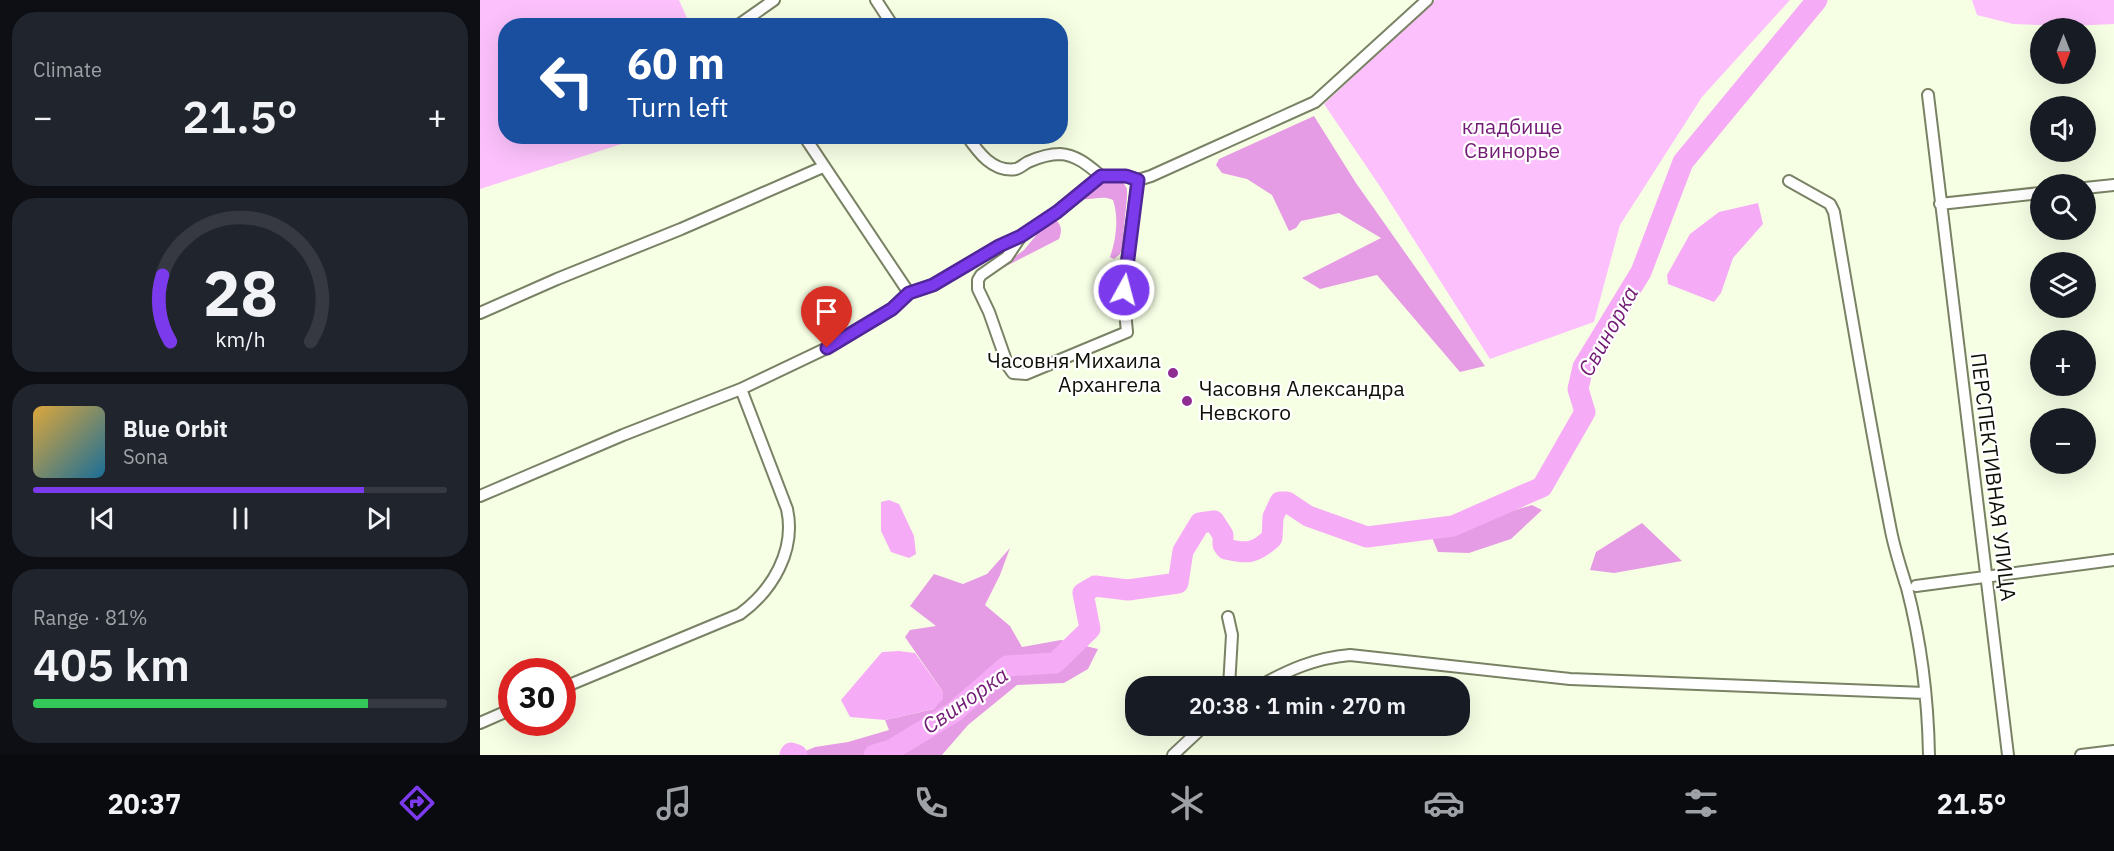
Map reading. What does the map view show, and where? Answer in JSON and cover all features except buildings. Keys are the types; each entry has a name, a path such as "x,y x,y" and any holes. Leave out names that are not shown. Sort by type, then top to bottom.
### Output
{"street":[{"path":"748,18 774,0"},
{"path":"876,0 888,18"},
{"path":"972,144 979,154 992,164 1005,168 1017,169 1038,159 1059,154 1077,158 1101,176 1126,176 1138,180 1159,173 1315,102 1427,0"},
{"name":"ПЕРСПЕКТИВНАЯ УЛИЦА","path":"1928,95 2008,755"},
{"path":"809,144 909,293"},
{"path":"480,313 824,167"},
{"path":"480,496 623,435 741,389 827,348 892,309 909,293 933,285 999,246 1021,236 1057,212 1101,176"},
{"path":"1021,236 1006,257 981,275 978,284 1008,366 1013,372 1026,374 1127,332 1124,290 1138,180"},
{"path":"1789,181 1830,204 1834,212 1864,398 1896,557 1907,588 1928,711 1929,755"},
{"path":"2096,187 2114,185"},
{"path":"1940,204 2030,194"},
{"path":"576,682 740,614 760,597 776,574 786,551 790,524 787,509 741,389"},
{"path":"1916,586 2114,560"},
{"path":"1228,617 1232,635 1230,676"},
{"path":"1277,676 1316,660 1350,656 1569,679 1925,693"},
{"path":"480,723 498,715"},
{"path":"1173,755 1193,736"},
{"path":"2081,755 2114,751"}],"green space":[{"path":"480,0 679,0 687,18 498,18 498,144 622,144 480,189"},
{"name":"кладбище Свинорье","path":"1435,0 1790,0 1702,97 1620,225 1594,322 1490,359 1379,185 1324,104"},
{"path":"1972,0 2114,0 2114,24 2096,25 2096,18 2030,18 2030,25 2013,24 1977,15"}],"shaded area":[{"path":"1314,116 1356,183 1485,366 1460,372 1377,275 1320,289 1302,278 1381,238 1339,213 1301,221 1296,228 1289,231 1272,195 1247,179 1222,173 1216,165 1219,159"},
{"path":"1107,180 1122,180 1127,189 1122,248 1120,254 1114,259 1110,257 1116,229 1113,200 1076,197"},
{"path":"1758,203 1763,224 1733,258 1721,293 1714,302 1668,284 1667,275 1690,234 1719,212"},
{"path":"1056,220 1061,229 1059,239 989,275 1024,250 1047,222"},
{"path":"889,500 899,504 914,536 916,554 909,558 891,552 881,531 881,502"},
{"path":"1532,505 1542,510 1511,539 1469,553 1438,552 1431,535"},
{"path":"1642,523 1682,561 1614,573 1590,570 1596,552"},
{"path":"1010,548 985,605 1010,626 1022,647 1061,640 1098,649 1088,669 1064,683 1017,685 968,725 942,755 796,755 815,747 848,742 889,730 885,720 934,709 943,692 905,637 910,630 936,626 910,606 934,574 963,584 987,574"},
{"path":"882,652 915,653 943,692 943,699 934,709 885,720 850,717 841,700"}],"waterway":[{"name":"Свинорка","path":"874,755 891,750 954,712 1007,666 1055,663 1090,629 1083,593 1095,586 1128,590 1178,583 1183,551 1200,523 1214,521 1223,535 1223,545 1226,549 1245,552 1256,550 1272,538 1273,517 1280,502 1287,502 1308,516 1367,537 1453,526 1542,487 1585,412 1578,389 1583,367 1641,272 1683,162 1817,0"},
{"name":"Свинорка","path":"790,755 791,753 797,755"}],"place":[{"name":"Часовня Михаила Архангела","path":"1173,373"},
{"name":"Часовня Александра Невского","path":"1187,401"}],"route":[{"path":"827,348 892,309 909,293 933,285 999,246 1021,236 1057,212 1101,176 1126,176 1138,180 1124,290"}]}
